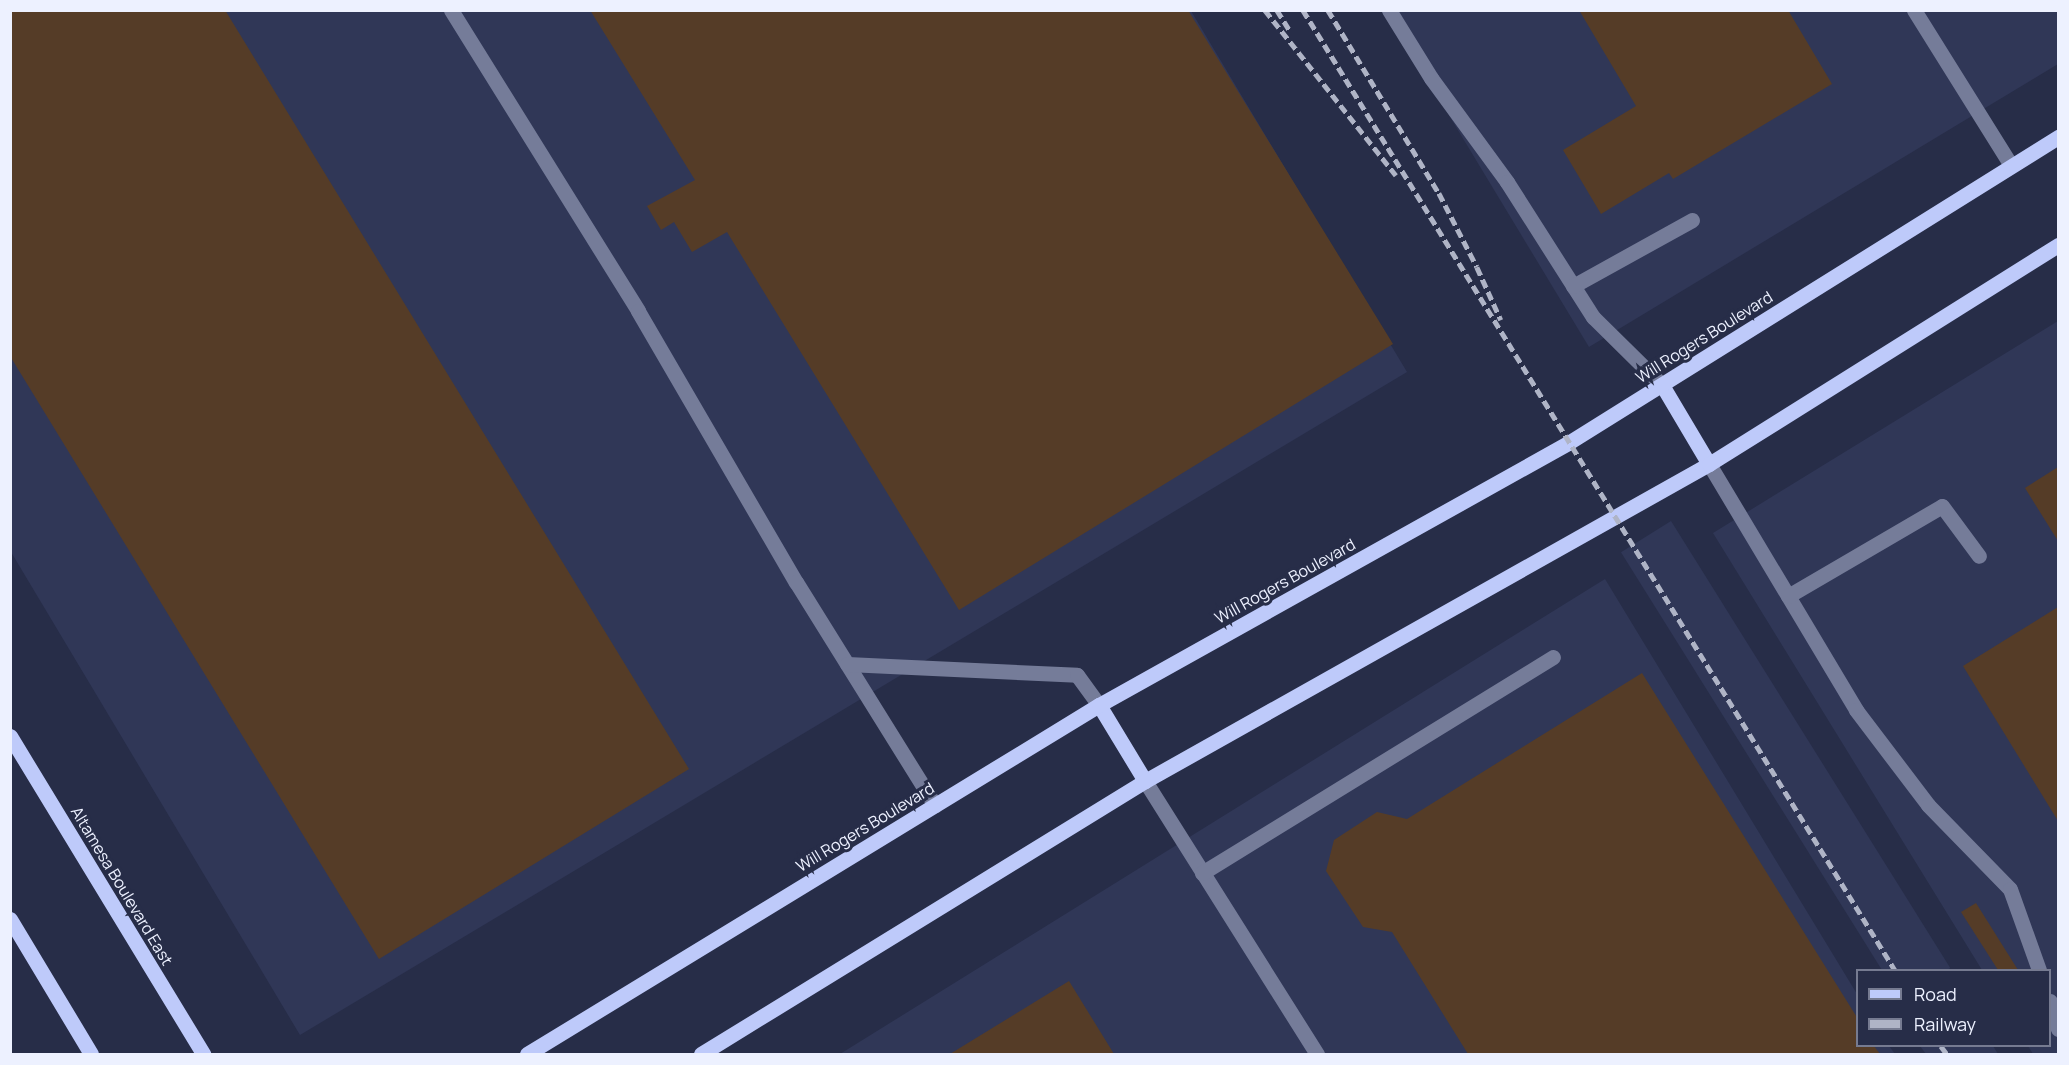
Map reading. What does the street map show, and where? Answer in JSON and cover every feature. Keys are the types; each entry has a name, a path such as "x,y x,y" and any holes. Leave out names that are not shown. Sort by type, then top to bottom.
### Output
{"main road":[{"name":"Will Rogers Boulevard","path":"527,1054 1099,705 1568,443 2058,137"},
{"path":"701,1054 1145,782 1709,464 2058,245"},
{"path":"1662,385 1709,464"},
{"path":"1099,705 1145,782"},
{"name":"Altamesa Boulevard East","path":"10,736 203,1054"},
{"path":"10,919 91,1054"}],"lane":[{"path":"451,10 638,311 796,582 935,806"},
{"path":"1389,10 1431,78 1507,182 1593,317 1662,385"},
{"path":"1914,10 2011,165"},
{"path":"1573,286 1692,220"},
{"path":"1709,464 1856,710 1928,805 2010,889 2039,969"},
{"path":"1788,596 1942,506 1979,556"},
{"path":"1202,873 1553,657"},
{"path":"847,664 1077,675 1099,705"},
{"path":"1145,782 1317,1054"},
{"path":"2051,1007 2058,1029"}],"shaded area":[{"path":"10,11 1191,11 1407,372 300,1035 11,552"},
{"path":"1386,11 2058,11 2058,64 1589,347"},
{"path":"2058,321 2058,1054 2033,1054 2029,1047 2051,1047 2051,969 1981,969 1713,533"},
{"path":"1671,521 1950,968 1949,969 1881,969 1621,552"},
{"path":"1605,579 1856,992 1856,1047 1890,1047 1895,1054 840,1054"},
{"path":"1921,1047 1994,1047 1998,1054 1926,1054"}],"building":[{"path":"10,10 225,10 689,769 379,959 10,356"},
{"path":"590,10 1188,10 1393,344 959,610 727,232 692,252 674,222 661,230 647,206 695,180"},
{"path":"1579,10 1788,10 1832,84 1673,179 1669,173 1601,214 1563,150 1636,106"},
{"path":"2058,467 2058,541 2025,488"},
{"path":"2058,607 2058,821 1963,666"},
{"path":"1642,673 1856,1016 1856,1047 1875,1047 1880,1054 1468,1054 1392,932 1363,927 1326,871 1334,840 1377,812 1407,819"},
{"path":"1976,903 2017,969 1997,969 1961,912"},
{"path":"1069,981 1114,1054 950,1054"}],"railway":[{"path":"1265,10 1396,175"},
{"path":"1277,10 1290,31"},
{"path":"1303,10 1894,969"},
{"path":"1328,10 1439,193 1501,320"},
{"path":"1942,1047 1947,1054"}]}
